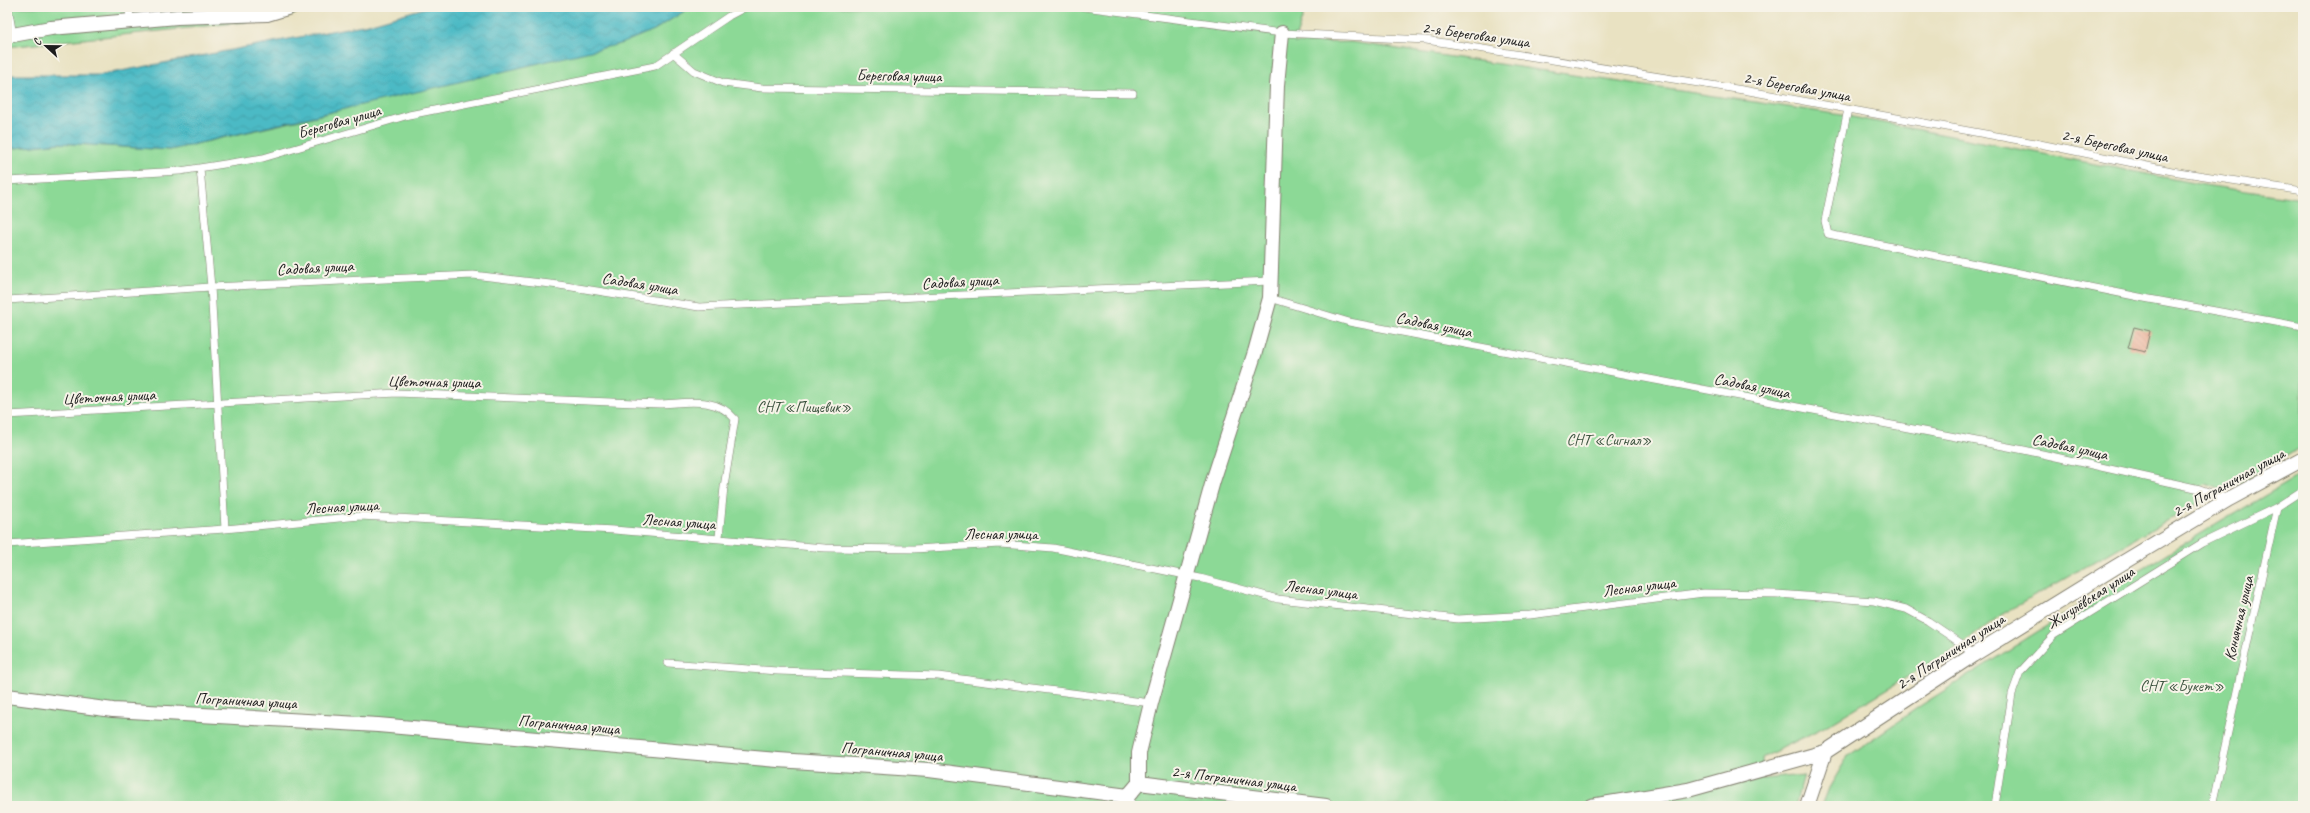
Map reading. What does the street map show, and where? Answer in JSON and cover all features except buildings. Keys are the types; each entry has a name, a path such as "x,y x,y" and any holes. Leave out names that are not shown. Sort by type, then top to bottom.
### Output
{"street":[{"path":"10,36 51,28 247,11 267,14 290,7"},
{"path":"1127,801 1139,783 1139,753 1151,703 1213,481 1255,352 1270,298 1277,84 1282,33"},
{"name":"2-я Пограничная улица","path":"1591,806 1688,790 1825,752 1973,655 2229,499 2303,459"},
{"name":"Пограничная улица","path":"7,696 113,710 241,716 378,725 778,760 929,770 1127,801"},
{"path":"1807,806 1825,752"},
{"name":"2-я Пограничная улица","path":"1139,783 1326,806"}],"lane":[{"path":"8,7 10,36"},
{"path":"128,7 131,21"},
{"name":"Береговая улица","path":"7,181 180,171 263,158 409,115 655,66 746,7"},
{"path":"1084,7 1282,33"},
{"name":"2-я Береговая улица","path":"1282,33 1426,40 1743,90 2035,143 2172,171 2303,191"},
{"name":"Береговая улица","path":"673,53 694,71 723,82 762,88 1133,93"},
{"path":"1848,109 1825,221 1828,234 2144,298 2303,327"},
{"path":"200,168 211,287 216,404 225,529"},
{"name":"Садовая улица","path":"7,300 211,287 474,275 559,285 699,307 1270,281"},
{"name":"Садовая улица","path":"1270,298 1349,322 2024,450 2200,489 2229,499"},
{"name":"Цветочная улица","path":"7,415 397,393 659,404 698,402 727,409 735,419 724,487 719,537"},
{"name":"Жигулёвская улица","path":"1995,806 2012,694 2020,672 2054,635 2202,543 2277,507 2303,490"},
{"name":"Коньячная улица","path":"2212,806 2277,507"},
{"name":"Лесная улица","path":"7,544 225,529 360,516 719,537 825,548 914,549 1000,544 1053,548 1187,576 1278,599 1458,618 1530,615 1602,604 1704,593 1777,594 1874,601 1906,609 1928,621 1962,644 1973,655"},
{"path":"668,664 777,671 938,676 1151,703"}],"green space":[{"path":"7,7 312,7 284,18 7,47"},
{"path":"691,7 1306,7 1294,43 1351,42 1842,115 2204,185 2303,199 2302,447 2226,491 2205,484 2196,493 2201,501 2001,615 1962,644 1824,727 1762,758 1763,779 1804,775 1795,806 7,806 7,149 59,143 170,150 300,120 654,30"},
{"name":"СНТ «Букет»","path":"2303,473 2303,806 1822,806 1829,788 1848,756 1920,706 2067,613"}],"water":[{"path":"428,7 691,7 654,30 620,44 170,150 59,143 7,149 7,75 100,75 368,24"}],"park label":[{"name":"СНТ «Пищевик»","path":"804,406"},
{"name":"СНТ «Сигнал»","path":"1609,439"}]}
